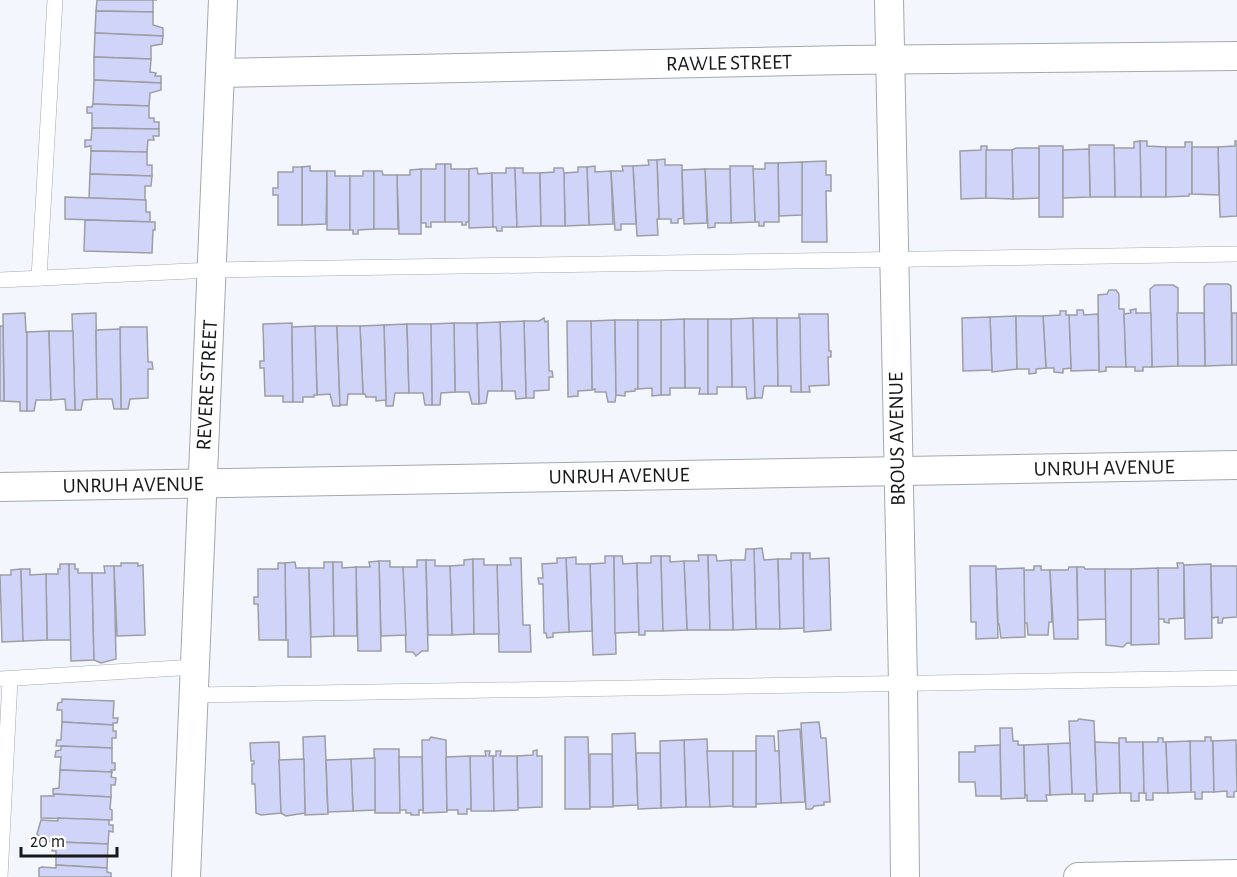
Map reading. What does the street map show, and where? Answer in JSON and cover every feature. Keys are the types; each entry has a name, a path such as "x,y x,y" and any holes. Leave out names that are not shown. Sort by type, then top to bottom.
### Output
{"street":[{"name":"REVERE STREET","path":"186,877 223,0"},
{"name":"BROUS AVENUE","path":"889,0 905,877"},
{"name":"RAWLE STREET","path":"220,73 890,60 1237,57"},
{"name":"UNRUH AVENUE","path":"0,487 1237,465"},
{"path":"1078,877 1237,874"}],"lane":[{"path":"39,278 55,0"},
{"path":"0,280 212,270 1237,254"},
{"path":"0,877 5,679 195,667"},
{"path":"194,695 1237,678"}],"building":[{"path":"97,0 153,0 153,12 96,11"},
{"path":"96,11 153,12 153,25 163,28 163,36 95,33"},
{"path":"95,33 163,36 162,44 151,46 151,59 94,57"},
{"path":"94,57 151,59 150,72 156,73 155,76 161,76 161,83 94,80"},
{"path":"94,80 161,83 161,90 150,93 149,106 93,104"},
{"path":"93,104 149,106 149,118 154,118 154,122 159,122 159,129 92,128 92,113 87,113 87,107 92,107"},
{"path":"92,128 159,129 159,136 153,136 154,140 148,140 147,152 91,151 91,146 85,147 85,140 91,140"},
{"path":"1140,141 1147,141 1147,146 1166,147 1166,197 1141,197"},
{"path":"1140,141 1141,197 1115,197 1114,148 1134,148 1134,142"},
{"path":"1235,141 1237,141 1237,216 1220,217 1218,147 1235,146"},
{"path":"1185,142 1192,142 1192,194 1166,197 1166,147 1185,147"},
{"path":"1089,145 1114,145 1115,197 1090,197"},
{"path":"981,146 987,146 986,198 961,199 960,151 981,150"},
{"path":"1039,146 1063,146 1063,217 1039,217"},
{"path":"1192,147 1218,147 1219,195 1192,194"},
{"path":"1039,148 1039,198 1013,199 1012,150"},
{"path":"1089,149 1090,197 1063,198 1063,150"},
{"path":"986,150 1012,150 1013,199 986,198"},
{"path":"91,151 147,152 147,165 152,165 152,176 90,174"},
{"path":"665,159 665,165 682,165 683,218 678,219 678,223 671,223 671,219 659,219 657,160"},
{"path":"648,160 657,160 658,235 637,236 633,166 649,165"},
{"path":"826,161 826,175 831,175 831,191 826,191 827,242 802,242 802,162"},
{"path":"802,162 802,215 779,216 778,163"},
{"path":"765,163 778,163 779,222 764,222 764,226 759,226 759,222 755,222 753,169 765,169"},
{"path":"436,164 445,164 445,222 431,222 431,227 426,227 426,223 421,223 421,169 436,169"},
{"path":"445,164 451,164 451,169 469,169 469,222 466,222 466,225 462,225 462,222 445,222"},
{"path":"310,166 310,171 327,171 326,224 302,225 302,167"},
{"path":"595,166 595,172 611,171 613,224 589,225 587,167"},
{"path":"622,166 633,166 636,224 621,224 621,230 615,230 611,171 623,171"},
{"path":"730,166 753,166 755,222 731,223"},
{"path":"293,167 302,167 302,225 278,225 278,195 273,195 273,188 278,188 278,172 293,172"},
{"path":"578,167 587,167 589,225 565,226 564,173 578,172"},
{"path":"477,168 478,174 492,173 493,227 469,228 469,169"},
{"path":"506,168 515,168 517,227 502,227 502,231 497,231 496,227 493,227 492,173 506,173"},
{"path":"515,168 523,168 523,173 540,173 541,226 517,227"},
{"path":"554,168 563,168 564,173 565,226 541,226 540,173 554,172"},
{"path":"421,169 421,234 399,234 397,175 410,175 410,170"},
{"path":"705,169 730,169 731,223 715,223 715,227 708,228"},
{"path":"705,169 707,223 684,224 682,170"},
{"path":"327,171 335,171 335,176 350,176 350,230 327,230"},
{"path":"363,171 374,171 374,229 358,230 358,234 353,234 353,230 350,230 350,176 363,176"},
{"path":"374,171 382,171 383,175 397,175 398,229 374,229"},
{"path":"90,174 152,176 151,186 145,186 145,200 89,198"},
{"path":"65,197 146,200 146,212 150,212 150,222 65,219"},
{"path":"85,220 155,222 152,253 84,251"},
{"path":"1207,284 1231,286 1232,365 1205,366 1204,287"},
{"path":"1155,285 1173,285 1178,288 1178,366 1152,367 1150,289"},
{"path":"1109,290 1116,290 1119,294 1119,309 1124,309 1126,367 1106,367 1106,371 1099,372 1098,295 1107,294"},
{"path":"1136,309 1136,313 1151,313 1152,367 1143,367 1143,371 1135,371 1135,367 1126,367 1124,314"},
{"path":"1077,310 1083,310 1084,315 1098,314 1099,370 1071,371 1069,315 1077,315"},
{"path":"1060,311 1066,311 1066,315 1069,315 1071,368 1063,369 1063,373 1054,372 1054,368 1046,368 1043,316 1060,315"},
{"path":"25,313 27,411 20,411 20,402 4,401 3,314"},
{"path":"96,313 97,399 83,400 81,410 75,410 72,314"},
{"path":"1177,313 1204,313 1205,366 1178,366"},
{"path":"1232,313 1237,313 1237,365 1232,365"},
{"path":"799,314 828,314 829,351 831,351 831,357 828,357 829,385 809,386 810,392 801,392"},
{"path":"1016,316 1017,369 992,372 990,317"},
{"path":"1016,316 1043,316 1046,368 1036,369 1036,373 1029,374 1029,369 1017,369"},
{"path":"990,317 992,370 963,371 962,318"},
{"path":"544,318 545,322 548,321 549,371 552,371 553,377 549,377 549,390 534,391 534,398 526,398 524,321 539,321"},
{"path":"753,318 755,398 747,399 746,387 732,387 731,319"},
{"path":"753,318 777,318 778,386 764,386 762,398 755,398"},
{"path":"777,318 800,318 801,392 791,392 791,386 778,386"},
{"path":"684,319 708,319 708,394 699,394 700,388 685,388"},
{"path":"684,319 685,388 670,388 670,395 661,395 661,320"},
{"path":"708,319 731,319 732,387 717,387 717,394 708,394"},
{"path":"615,320 616,395 615,402 608,402 606,392 592,390 591,321"},
{"path":"615,320 638,320 638,389 625,392 625,396 616,395"},
{"path":"638,320 661,320 661,395 652,396 652,388 638,389"},
{"path":"524,321 526,398 516,399 515,391 502,391 500,322"},
{"path":"567,321 591,321 592,390 578,391 578,396 568,397"},
{"path":"500,322 502,391 488,391 486,403 479,404 477,323"},
{"path":"292,323 293,402 283,402 283,396 265,396 264,368 260,368 260,361 264,361 263,324"},
{"path":"454,323 477,323 479,404 472,404 469,392 455,392"},
{"path":"454,323 455,392 441,393 440,405 432,405 431,324"},
{"path":"407,324 409,393 395,393 393,406 386,406 384,325"},
{"path":"407,324 431,324 432,405 425,405 423,393 409,393"},
{"path":"384,325 386,400 376,401 376,397 366,397 363,394 360,326"},
{"path":"0,326 3,326 4,401 0,401"},
{"path":"315,326 337,326 340,406 333,406 330,394 317,395"},
{"path":"315,326 317,395 303,397 303,402 293,402 292,327"},
{"path":"337,326 360,326 363,394 348,394 347,405 340,405"},
{"path":"120,327 147,327 148,362 152,362 153,369 148,369 148,398 130,399 128,409 121,409"},
{"path":"120,329 121,409 114,409 112,399 97,399 96,330"},
{"path":"49,331 51,400 36,400 34,411 27,411 27,332"},
{"path":"49,331 73,331 75,410 66,410 65,399 51,400"},
{"path":"762,548 764,560 778,559 780,629 756,629 754,549"},
{"path":"746,549 754,549 756,629 733,630 731,560 745,560"},
{"path":"791,553 803,553 804,628 780,629 778,559 791,559"},
{"path":"803,553 810,553 810,559 829,558 831,630 804,632"},
{"path":"698,555 708,555 710,630 687,630 684,561 699,561"},
{"path":"708,555 716,555 717,561 731,560 733,630 710,630"},
{"path":"605,556 614,556 616,654 593,655 590,564 605,563"},
{"path":"614,556 622,556 623,564 637,563 639,632 615,633"},
{"path":"651,556 661,556 663,631 645,631 645,635 639,635 637,563 651,563"},
{"path":"661,556 670,556 670,562 684,561 687,630 663,631"},
{"path":"576,557 576,564 590,564 592,631 569,632 566,558"},
{"path":"510,558 521,558 523,625 530,625 531,652 499,652 497,565 511,565"},
{"path":"557,558 566,558 569,632 553,633 553,637 547,638 544,633 543,584 539,584 538,578 543,578 542,564 557,563"},
{"path":"473,559 474,634 452,635 450,566 464,565 464,560"},
{"path":"473,559 484,559 484,565 497,565 499,634 474,634"},
{"path":"417,560 426,560 428,651 422,651 416,656 413,652 406,652 403,567 417,567"},
{"path":"426,560 435,560 435,566 450,566 452,635 428,635"},
{"path":"379,561 390,561 390,567 403,567 406,635 381,636"},
{"path":"379,561 381,651 358,651 356,567 370,567 369,562"},
{"path":"295,562 296,568 309,568 311,657 288,657 285,563"},
{"path":"324,562 333,562 334,636 311,637 309,568 324,568"},
{"path":"333,562 342,562 342,568 356,567 357,636 334,636"},
{"path":"121,563 143,565 145,635 117,636 114,566 121,566"},
{"path":"278,563 285,563 286,640 259,640 258,604 254,604 254,597 258,597 258,569 278,569"},
{"path":"1177,563 1184,565 1184,618 1169,619 1169,623 1164,622 1164,619 1158,619 1158,568 1178,568"},
{"path":"60,564 69,564 71,640 47,640 46,574 58,574"},
{"path":"69,564 75,564 78,573 92,573 94,660 71,661"},
{"path":"1211,564 1212,638 1185,639 1184,565"},
{"path":"104,566 114,566 116,659 101,663 94,660 92,573 105,573"},
{"path":"970,566 996,566 998,638 976,639 976,622 971,622"},
{"path":"1034,566 1041,566 1041,570 1050,570 1052,622 1049,622 1048,635 1028,635 1027,623 1024,623 1024,570 1034,570"},
{"path":"1211,566 1237,566 1237,617 1223,618 1222,623 1218,623 1218,617 1212,618"},
{"path":"1069,567 1077,567 1078,639 1054,639 1050,570 1068,570"},
{"path":"1077,567 1105,569 1106,619 1078,620"},
{"path":"1024,568 1025,637 1001,638 998,624 996,569"},
{"path":"1158,568 1159,644 1131,645 1131,569"},
{"path":"21,569 23,641 2,642 0,575 11,575 11,570"},
{"path":"21,569 30,569 30,575 46,574 47,640 23,641"},
{"path":"1105,569 1131,569 1131,643 1123,647 1106,645"},
{"path":"62,699 114,701 113,718 118,718 117,723 113,725 62,722 62,710 57,710 58,703 62,702"},
{"path":"1079,719 1094,721 1097,794 1093,794 1093,801 1085,801 1085,794 1072,794 1069,721"},
{"path":"62,722 113,725 116,738 112,738 112,748 56,746 57,740 61,740"},
{"path":"819,722 821,738 826,738 830,802 806,809 801,723"},
{"path":"1000,728 1012,728 1013,741 1018,741 1018,745 1024,745 1025,798 1001,799"},
{"path":"800,729 805,802 781,803 778,731"},
{"path":"635,733 638,805 613,806 612,734"},
{"path":"325,736 328,814 305,815 303,737"},
{"path":"756,736 774,736 775,751 779,751 781,803 756,804"},
{"path":"431,737 446,740 447,812 423,813 422,740 429,740"},
{"path":"565,737 588,737 590,809 565,809"},
{"path":"1205,737 1211,737 1213,741 1214,792 1202,792 1202,799 1195,799 1195,792 1191,792 1190,741 1205,741"},
{"path":"1119,738 1126,738 1126,742 1143,742 1144,793 1139,793 1139,801 1131,801 1131,793 1120,793"},
{"path":"1158,738 1163,738 1163,742 1166,742 1168,793 1153,793 1153,800 1146,800 1143,742 1158,742"},
{"path":"707,739 710,807 686,807 684,740"},
{"path":"684,740 686,807 661,808 660,741"},
{"path":"1236,740 1237,791 1234,792 1234,797 1227,797 1227,791 1214,792 1213,741"},
{"path":"1190,741 1191,792 1168,793 1166,742"},
{"path":"279,742 281,813 261,815 256,813 255,784 252,784 254,761 251,761 250,743"},
{"path":"1095,742 1119,743 1120,793 1097,794"},
{"path":"1070,743 1072,794 1050,795 1048,744"},
{"path":"1048,744 1050,795 1046,795 1047,801 1027,801 1024,745"},
{"path":"1000,745 1001,796 976,796 975,782 959,782 959,752 975,752 975,746"},
{"path":"61,746 112,748 112,763 115,763 115,770 111,770 112,772 60,770 61,757 55,757 56,751 61,750"},
{"path":"374,749 399,749 400,813 375,813"},
{"path":"537,750 537,756 542,756 542,807 518,808 517,756 533,755 533,751"},
{"path":"485,751 490,751 489,756 493,756 494,811 471,811 470,756 486,756"},
{"path":"496,751 501,751 500,756 517,756 518,810 494,811 493,756 496,756"},
{"path":"707,751 733,751 733,806 710,807"},
{"path":"733,751 756,751 756,807 733,807"},
{"path":"636,753 660,753 661,808 638,809"},
{"path":"590,754 612,754 613,807 590,807"},
{"path":"470,756 471,809 467,809 467,814 458,814 458,810 447,810 446,757"},
{"path":"399,757 422,757 423,810 419,810 419,815 411,815 411,813 406,813 406,810 400,810"},
{"path":"375,758 375,810 353,811 351,759"},
{"path":"304,759 305,813 286,816 281,813 279,760"},
{"path":"351,759 353,811 328,812 326,760"},
{"path":"60,770 112,772 111,777 116,778 115,785 111,785 111,797 53,794 53,789 59,788"},
{"path":"54,794 111,797 112,820 41,818 41,796 54,796"},
{"path":"58,818 109,820 109,825 113,825 113,832 109,831 108,844 40,841 37,834 41,820 58,821"},
{"path":"57,842 108,844 107,868 56,865 56,851 52,851 53,845 57,845"},
{"path":"56,865 107,868 111,877 39,877 39,868 56,868"}]}
